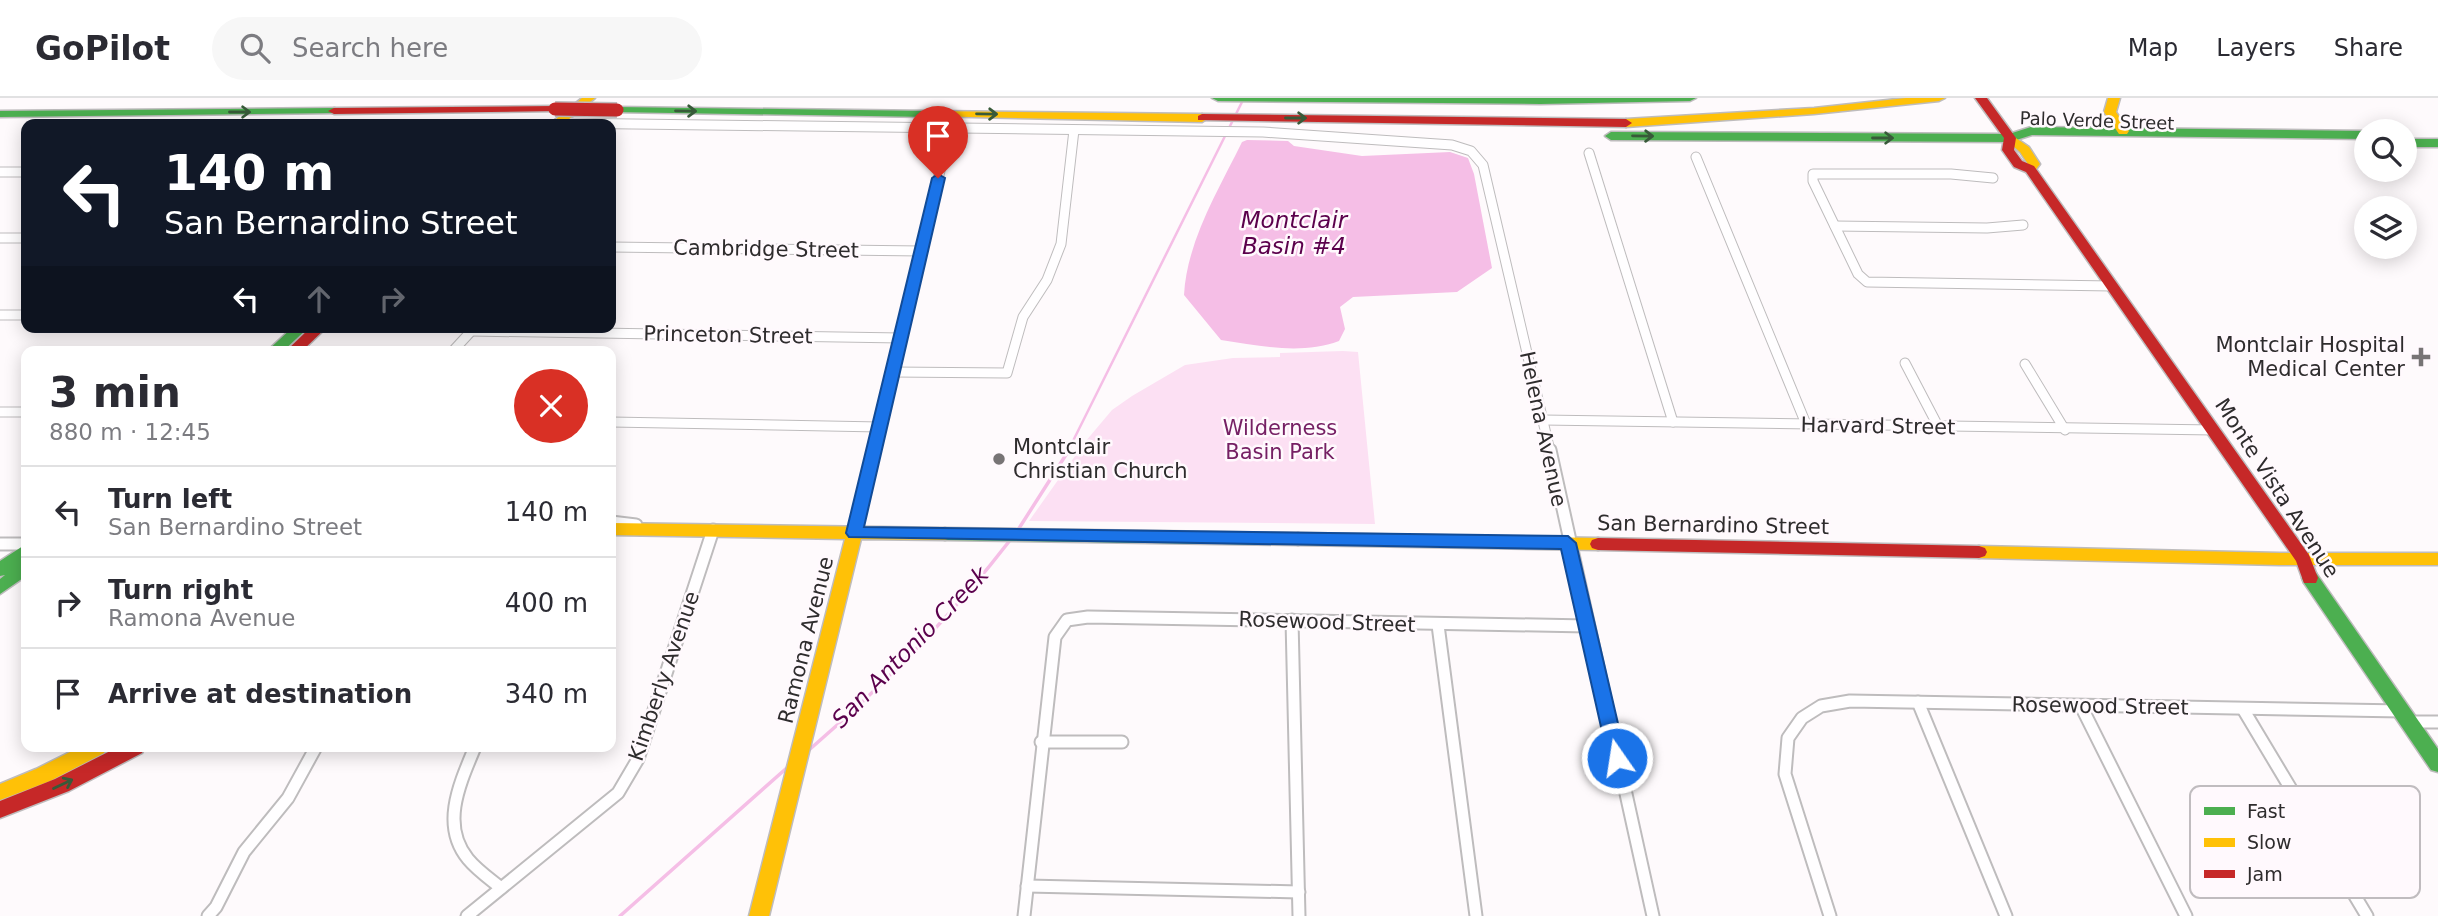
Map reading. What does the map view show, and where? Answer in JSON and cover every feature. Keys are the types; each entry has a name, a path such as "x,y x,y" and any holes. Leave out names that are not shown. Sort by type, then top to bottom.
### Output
{"main road":[{"path":"564,119 589,98"},
{"path":"566,119 603,98"},
{"path":"1218,98 1690,98"},
{"path":"1547,124 1588,118 1872,98"},
{"path":"572,119 617,110 1219,125 1262,118 1547,124 1742,116 1939,98"},
{"name":"Monte Vista Avenue","path":"1981,98 2010,138 2008,150 2018,164 2030,169 2214,430 2303,559 2308,575 2438,764"},
{"path":"2052,141 2086,136 2125,136 2110,111 2114,98"},
{"path":"0,114 401,119"},
{"path":"1331,118 1370,125 1525,135 2010,138"},
{"name":"Palo Verde Street","path":"2010,138 2026,131 2354,135"},
{"path":"2417,135 2438,135"},
{"name":"Palo Verde Street","path":"2010,138 2052,141 2354,144"},
{"path":"2417,143 2438,143"},
{"path":"280,346 295,333"},
{"path":"299,346 313,333"},
{"name":"San Bernardino Street","path":"616,529 1568,543 2303,559 2438,559"},
{"name":"San Bernardino Street","path":"616,538 652,529"},
{"name":"Ramona Avenue","path":"759,916 854,533"},
{"path":"0,570 21,551"},
{"path":"0,588 21,571"},
{"path":"0,792 43,775 88,752"},
{"path":"0,810 62,785 126,752"}],"street":[{"path":"616,122 1074,130 1219,125"},
{"name":"Helena Avenue","path":"1219,125 1232,132 1452,145 1471,151 1483,164 1653,916"},
{"name":"Ramona Avenue","path":"854,533 950,129"},
{"path":"892,372 1007,373 1023,317 1047,280 1060,244 1074,130"},
{"path":"1589,153 1673,422"},
{"path":"1696,157 1806,424"},
{"path":"0,172 21,172"},
{"path":"1993,178 1951,174 1814,174 1812,181 1858,274 1867,282 2112,286"},
{"path":"1835,226 1987,228 2023,225"},
{"path":"0,237 21,238"},
{"name":"Cambridge Street","path":"616,247 921,251"},
{"path":"0,315 21,315"},
{"name":"Princeton Street","path":"616,332 901,338"},
{"path":"457,346 469,333"},
{"path":"1905,363 1938,428"},
{"path":"2025,364 2065,430"},
{"path":"0,412 21,412"},
{"name":"Harvard Street","path":"1543,420 2065,430 2214,430"},
{"path":"616,422 880,427"},
{"path":"616,522 652,529"},
{"name":"Kimberly Avenue","path":"467,916 618,793 638,759 713,530"},
{"path":"0,544 21,546"},
{"name":"Rosewood Street","path":"1041,742 1055,637 1067,620 1088,617 1587,626"},
{"path":"1292,620 1299,916"},
{"path":"1438,625 1476,916"},
{"name":"Rosewood Street","path":"1830,916 1785,774 1788,738 1802,718 1821,706 1850,701 2243,709 2405,717 2438,722"},
{"path":"1918,702 2006,916"},
{"path":"2081,706 2186,916"},
{"path":"2243,709 2289,786"},
{"path":"1024,916 1041,742 1122,743"},
{"path":"208,916 216,907 244,852 288,798 313,752"},
{"path":"473,752 453,806 455,833 467,858 501,888"},
{"path":"1027,886 1298,892"},
{"path":"2356,898 2367,916"}],"green space":[{"name":"Wilderness Basin Park","path":"1358,352 1375,524 1029,521 1085,442 1112,410 1185,365 1233,358 1280,357 1280,353"}],"water":[{"name":"Montclair Basin #4","path":"1288,141 1294,146 1362,156 1450,152 1468,158 1474,174 1492,268 1457,292 1353,297 1340,307 1345,329 1339,341 1325,345 1281,348 1221,340 1184,295 1186,275 1205,217 1242,142"}],"waterway":[{"name":"San Antonio Creek","path":"1068,451 1244,98"},
{"name":"San Antonio Creek","path":"1016,533 1069,450"},
{"name":"San Antonio Creek","path":"809,750 915,650 965,596 1011,539"},
{"name":"San Antonio Creek","path":"620,916 789,766"}],"traffic: fast":[{"path":"1218,98 1540,101 1690,98"},
{"path":"617,110 929,114"},
{"path":"0,114 334,111"},
{"path":"2010,138 2031,131 2354,135"},
{"path":"1611,136 2010,138"},
{"path":"2417,143 2438,143"},
{"path":"280,346 295,333"},
{"path":"945,534 1298,539"},
{"path":"0,570 21,554"},
{"path":"0,588 21,571"},
{"path":"2310,578 2438,764"}],"traffic: slow":[{"path":"562,119 589,98"},
{"path":"1626,123 1814,111 1939,98"},
{"path":"2114,98 2110,112 2123,131"},
{"path":"929,114 1202,118"},
{"path":"2010,138 2025,150 2034,164 2030,169"},
{"path":"616,529 945,534"},
{"path":"759,916 854,533"},
{"path":"1298,539 1598,544"},
{"path":"1979,552 2280,559 2438,559"},
{"path":"0,792 43,775 88,752"}],"traffic: jam":[{"path":"1981,98 2010,138"},
{"path":"334,111 555,109"},
{"path":"555,109 617,110"},
{"path":"1202,118 1626,123"},
{"path":"2010,138 2008,150 2018,164 2030,169 2303,559 2310,578"},
{"path":"299,346 313,333"},
{"path":"1598,544 1979,552"},
{"path":"0,810 62,785 126,752"}],"place":[{"name":"Montclair Hospital Medical Center","path":"2421,357"},
{"name":"Montclair Christian Church","path":"999,459"}],"route":[{"path":"938,178 854,533 1568,543 1617,758"}]}
